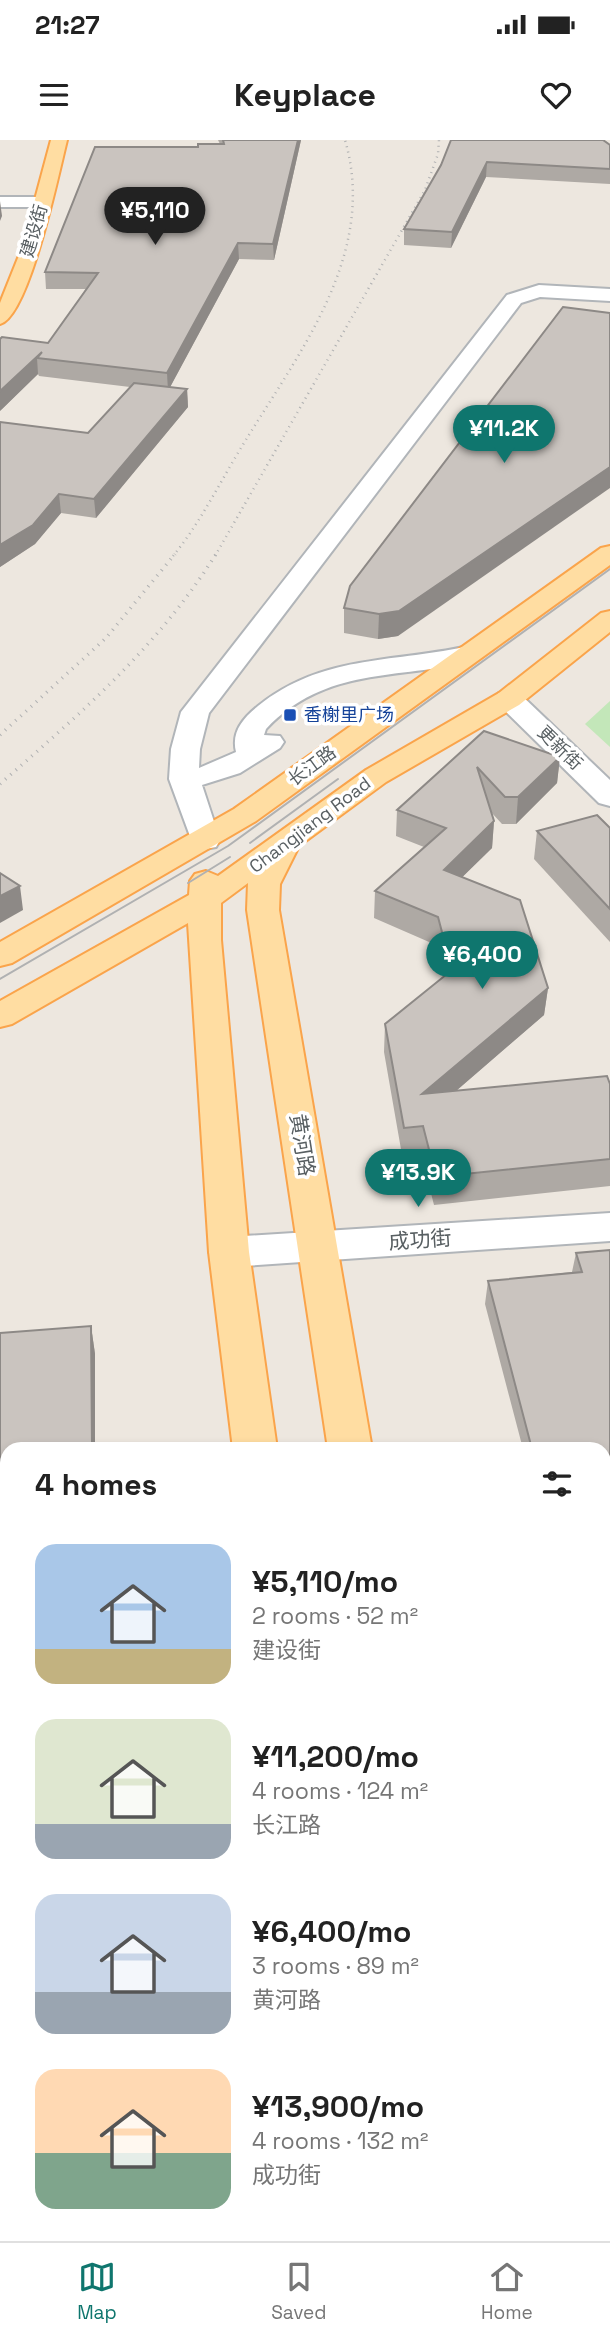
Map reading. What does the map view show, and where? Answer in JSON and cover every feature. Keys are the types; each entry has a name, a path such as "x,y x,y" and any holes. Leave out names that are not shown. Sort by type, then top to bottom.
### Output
{"main road":[{"name":"建设街","path":"2,314 31,248 59,140"},
{"name":"长江路","path":"0,956 245,815 464,655 610,553"},
{"name":"Changjiang Road","path":"0,1016 205,900 376,776 509,699 610,619"},
{"path":"205,840 204,940 229,1252 254,1442"},
{"name":"黄河路","path":"284,845 264,884 263,910 349,1442"}],"street":[{"path":"0,202 42,202"},
{"path":"205,840 184,779 183,748 195,712 514,299 539,291 610,295"},
{"path":"184,779 218,773 251,756 339,692 378,669 464,655"},
{"name":"更新街","path":"509,699 610,797"},
{"name":"成功街","path":"229,1252 610,1227"}],"green space":[{"path":"610,701 610,747 585,724"}],"building":[{"path":"223,140 298,140 273,244 238,243 167,373 37,358 42,352 0,391 0,339 2,337 48,343 98,273 45,272 95,147 198,147 198,144 224,144"},
{"path":"451,140 603,140 610,145 610,169 487,162 452,232 404,229 441,165"},
{"path":"563,307 610,313 610,467 399,611 379,614 344,608 350,586"},
{"path":"134,383 187,389 94,499 59,494 33,525 0,545 0,422 88,433"},
{"path":"484,731 560,757 518,797 505,797 477,767 494,821 444,870 520,900 548,988 422,1094 607,1076 610,1084 610,1159 436,1177 423,1126 404,1128 385,1024 452,970 438,917 375,891 446,828 397,810"},
{"path":"597,815 610,828 610,909 537,831"},
{"path":"0,873 20,886 0,896"},
{"path":"610,1250 610,1442 530,1442 488,1281 582,1272 576,1253"},
{"path":"91,1326 92,1442 0,1442 0,1333"}],"tram line":[{"path":"0,979 228,846 610,569"},
{"path":"250,843 338,779"},
{"path":"188,883 230,857"}],"railway":[{"path":"173,556 202,515 288,373 328,299 342,261 351,222 352,182 345,140"},
{"path":"215,556 425,190 438,154 439,140"},
{"path":"0,735 106,638 175,554"},
{"path":"0,784 117,677 169,619 216,554"}],"place":[{"name":"香榭里广场","path":"290,715"}]}
